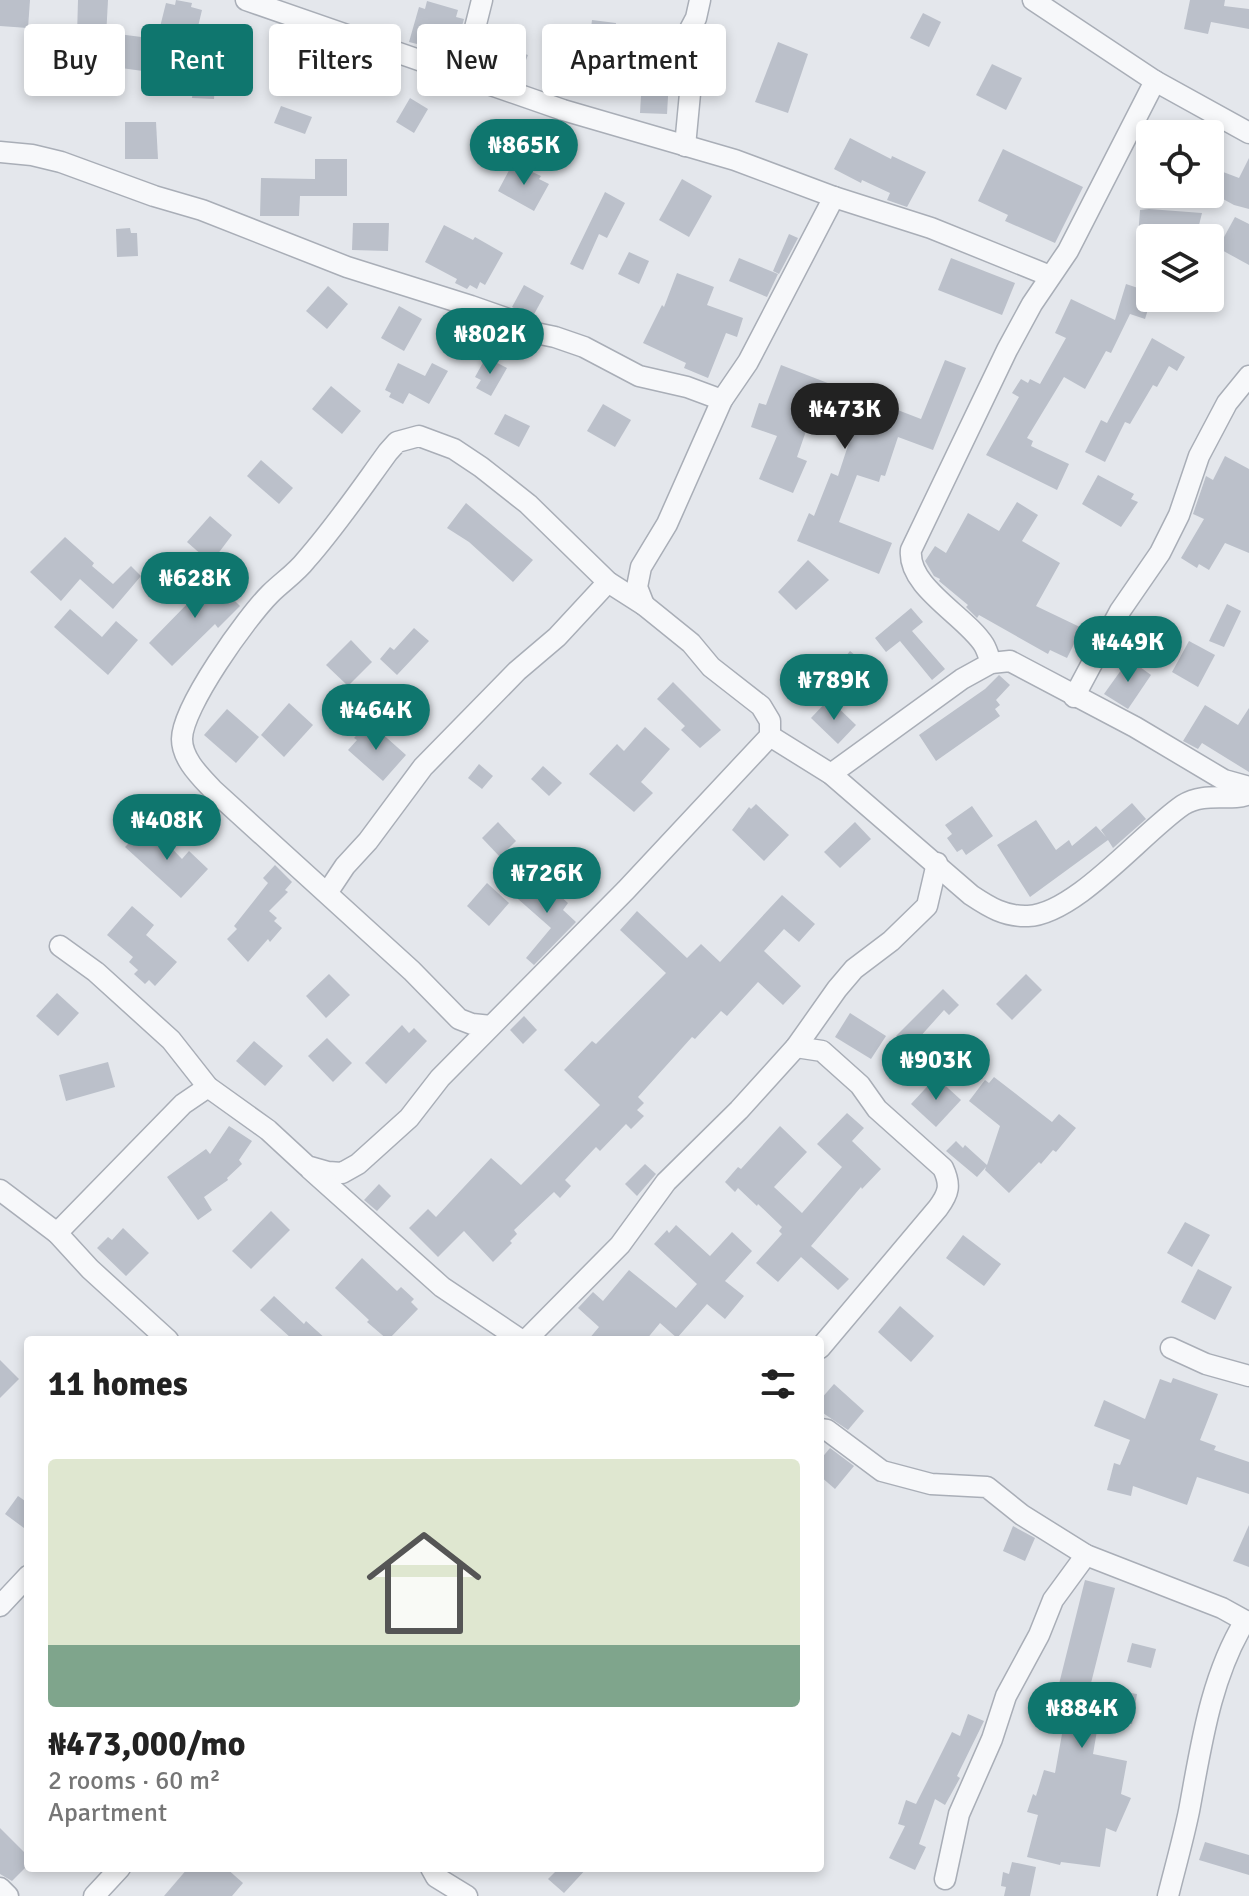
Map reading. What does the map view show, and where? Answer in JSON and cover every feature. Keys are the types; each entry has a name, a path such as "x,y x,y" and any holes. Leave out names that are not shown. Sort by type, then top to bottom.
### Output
{"street":[{"path":"246,0 417,58"},
{"path":"476,24 482,0"},
{"path":"685,146 691,83 686,53 687,35 696,18 700,0"},
{"path":"1033,0 1155,81 1249,133"},
{"path":"991,663 983,644 918,576 910,562 911,550 1007,350 1068,251 1155,81"},
{"path":"526,95 563,110 735,160 834,197 931,228 1050,276"},
{"path":"0,152 61,162 202,210 347,267 508,319 526,331 584,347 639,376 687,387 722,400"},
{"path":"644,605 637,587 641,567 667,524 722,400 748,362 834,197"},
{"path":"1074,697 1120,611 1160,553 1179,515 1199,456 1227,403 1249,376"},
{"path":"307,1166 342,1173 358,1164 409,1118 440,1078 626,890 770,736 770,721 761,706 711,667 691,643 644,605 608,582 528,504 454,449 419,436 397,442 306,561 270,594 231,643 193,705 183,730 182,742 188,760 213,790 459,1019 491,1026"},
{"path":"327,893 423,767 517,671 557,637 608,582"},
{"path":"831,774 962,679 991,663 1010,661 1135,727 1224,780 1249,787"},
{"path":"770,736 831,774 991,909 1007,915 1030,916 1050,909 1083,889 1185,804 1212,795 1249,794"},
{"path":"528,1336 620,1245 666,1182 739,1110 796,1047 854,969 891,941 927,906 937,863"},
{"path":"60,946 96,972 171,1040 208,1087 268,1130 442,1287 518,1336"},
{"path":"796,1047 822,1051 860,1085 877,1109 943,1168 949,1180 949,1191 938,1208 824,1343"},
{"path":"57,1233 183,1104 208,1087"},
{"path":"0,1190 57,1233 90,1269 164,1336"},
{"path":"1171,1348 1206,1364 1249,1376"},
{"path":"824,1430 882,1471 931,1484 987,1487 1022,1515 1086,1555 1222,1608 1247,1622 1230,1645 1216,1689 1198,1754 1188,1814 1168,1896"},
{"path":"945,1879 959,1814 992,1739 1006,1696 1039,1635 1053,1600 1086,1555"},
{"path":"0,1606 24,1580"},
{"path":"94,1896 116,1872"},
{"path":"433,1872 436,1877 467,1896"},
{"path":"0,1888 8,1896"}],"building":[{"path":"0,0 30,0 28,24 24,24 24,28 0,26"},
{"path":"78,0 108,0 107,24 77,24"},
{"path":"176,0 192,3 191,7 202,10 199,24 161,24 166,3 175,5"},
{"path":"1190,0 1225,0 1224,6 1249,9 1249,29 1211,22 1208,34 1184,29"},
{"path":"427,1 458,10 456,17 464,19 463,24 417,24 417,44 409,42 419,7 425,9"},
{"path":"923,13 941,22 929,47 910,38"},
{"path":"592,20 616,23 616,24 591,24"},
{"path":"125,35 141,37 141,71 125,69"},
{"path":"778,42 808,54 788,113 755,102"},
{"path":"992,64 1022,78 1006,110 976,95"},
{"path":"192,96 214,96 214,99"},
{"path":"641,96 668,96 667,114 640,113"},
{"path":"410,98 428,109 414,133 396,122"},
{"path":"281,106 312,117 305,134 274,123"},
{"path":"125,122 156,122 158,159 125,159"},
{"path":"850,138 891,159 892,156 926,172 907,207 887,200 890,193 834,169"},
{"path":"1003,149 1083,187 1055,243 1005,221 1008,215 978,201"},
{"path":"1249,158 1249,209 1224,200 1224,172 1239,178"},
{"path":"315,159 347,159 347,196 300,196 299,216 260,216 261,178 315,179"},
{"path":"513,163 541,176 539,179 549,184 534,211 498,191"},
{"path":"682,179 712,196 689,237 659,220"},
{"path":"605,192 625,203 607,238 599,234 583,270 570,264"},
{"path":"1140,210 1202,213 1199,224 1139,224"},
{"path":"1235,217 1249,224 1249,265 1224,251 1224,237"},
{"path":"353,223 389,223 388,251 352,250"},
{"path":"444,225 473,240 475,237 503,253 485,285 480,282 477,289 470,285 467,289 455,283 457,279 425,262"},
{"path":"130,228 131,233 137,233 138,256 117,257 116,229"},
{"path":"789,234 798,238 779,274 773,271"},
{"path":"629,252 649,261 639,284 618,274"},
{"path":"739,258 778,274 767,297 729,281"},
{"path":"951,258 1015,283 1002,315 938,290"},
{"path":"677,273 714,287 707,305 743,318 737,337 726,333 708,378 684,368 686,363 643,343 662,305 664,307"},
{"path":"1126,284 1136,287 1136,312 1147,312 1145,319 1130,314 1111,353 1106,351 1085,389 1064,377 1027,438 1033,441 1031,446 1069,464 1057,490 986,455 1019,397 1012,393 1021,379 1040,384 1066,338 1055,333 1071,299 1115,320"},
{"path":"524,285 544,296 532,318 512,307"},
{"path":"328,286 348,304 327,329 306,311"},
{"path":"399,306 422,319 404,351 381,338"},
{"path":"1152,338 1185,357 1177,371 1169,366 1157,387 1153,385 1130,424 1125,422 1105,462 1085,452 1101,420 1107,423"},
{"path":"486,357 507,368 491,396 476,388 481,380 475,377"},
{"path":"945,360 966,368 933,450 898,437 885,476 881,475 879,482 857,475 839,522 892,543 879,574 797,541 809,513 814,516 831,473 838,476 856,421 815,405 797,457 807,461 793,493 759,479 777,436 751,427 759,403 766,405 781,365 921,419"},
{"path":"398,363 425,376 432,363 448,371 429,404 409,393 403,404 389,397 391,393 385,390"},
{"path":"331,386 361,411 342,434 312,409"},
{"path":"603,404 631,420 615,447 587,431"},
{"path":"505,414 530,426 519,447 494,434"},
{"path":"1225,456 1249,469 1249,553 1225,543 1209,570 1199,564 1197,568 1181,558 1204,519 1193,514 1206,476 1213,480"},
{"path":"261,460 293,488 279,504 247,476"},
{"path":"1098,475 1134,494 1131,499 1138,502 1121,527 1082,504"},
{"path":"1017,502 1038,515 1022,541 1060,563 1036,606 1082,628 1067,658 1050,650 1048,654 979,615 977,618 966,607 968,605 934,576 925,561 935,546 946,553 968,513 999,531"},
{"path":"466,503 533,560 513,582 469,542 447,528"},
{"path":"210,516 232,535 211,563 187,542"},
{"path":"65,537 113,584 131,566 141,576 113,609 80,579 61,601 30,572"},
{"path":"808,560 829,580 796,610 778,592"},
{"path":"209,575 240,606 218,628 215,624 172,666 149,643 191,600 187,596"},
{"path":"1227,604 1241,611 1224,647 1209,641"},
{"path":"911,608 923,622 912,631 945,669 932,680 900,641 886,652 875,638"},
{"path":"70,609 102,637 116,621 138,640 108,675 54,627"},
{"path":"414,628 429,641 397,675 380,659 390,647 394,650"},
{"path":"351,640 372,662 348,686 326,665"},
{"path":"1189,641 1215,655 1198,687 1172,672"},
{"path":"850,651 868,666 840,698 823,684"},
{"path":"1129,659 1151,675 1128,709 1104,694"},
{"path":"999,675 1010,685 996,700 1000,705 995,709 1000,716 936,761 919,735 985,689"},
{"path":"673,682 721,730 700,748 681,730 685,726 657,699"},
{"path":"829,699 856,725 838,744 811,718"},
{"path":"289,703 313,725 284,757 261,735"},
{"path":"1205,705 1238,725 1249,708 1249,772 1202,743 1198,749 1183,741"},
{"path":"227,709 259,737 236,763 204,735"},
{"path":"369,722 406,755 383,781 348,750"},
{"path":"645,727 670,749 641,782 653,793 634,812 589,774 617,744 624,751"},
{"path":"479,764 493,776 482,789 468,778"},
{"path":"543,766 562,783 549,796 531,779"},
{"path":"1132,803 1146,819 1113,848 1108,840 1030,897 997,845 1036,820 1056,850 1069,840 1072,846 1096,826 1106,837 1101,830"},
{"path":"756,804 789,835 764,861 732,830 749,807 751,809"},
{"path":"972,806 993,836 966,855 962,849 957,852 947,838 952,834 945,825"},
{"path":"498,822 516,841 500,857 482,838"},
{"path":"855,822 871,839 840,868 824,852"},
{"path":"146,826 182,859 189,851 208,869 181,898 125,847"},
{"path":"275,865 292,882 285,890 288,892 269,911 282,928 248,962 227,939 268,883 263,878"},
{"path":"538,876 568,903 563,910 576,922 534,965 526,958 551,928 518,899"},
{"path":"487,883 509,903 489,926 467,906"},
{"path":"782,895 815,924 799,942 784,929 764,951 801,986 783,1005 758,982 727,1016 721,1011 695,1039 692,1037 638,1097 644,1103 637,1110 644,1116 631,1129 626,1124 600,1151 596,1147 565,1180 571,1186 560,1198 554,1192 514,1230 517,1234 510,1241 512,1243 493,1262 464,1231 438,1257 409,1228 428,1209 436,1217 491,1158 521,1185 600,1105 564,1070 592,1041 596,1044 666,973 620,930 637,911 687,958 701,944 720,962"},
{"path":"132,906 154,925 146,935 177,962 155,986 149,980 145,984 134,974 138,970 129,962 133,957 107,935"},
{"path":"329,974 350,995 326,1018 306,996"},
{"path":"1026,974 1042,990 1012,1020 996,1004"},
{"path":"943,989 959,1005 949,1015 944,1010 910,1048 896,1036"},
{"path":"57,993 79,1013 58,1036 36,1016"},
{"path":"850,1013 886,1036 871,1059 835,1037"},
{"path":"524,1016 537,1030 523,1044 510,1030"},
{"path":"402,1025 409,1033 414,1028 427,1041 386,1084 365,1063"},
{"path":"327,1038 352,1063 333,1082 308,1056"},
{"path":"254,1041 283,1066 265,1086 236,1061"},
{"path":"108,1062 115,1087 66,1101 59,1075"},
{"path":"936,1077 961,1100 936,1127 911,1104"},
{"path":"994,1077 1052,1122 1059,1114 1076,1128 1056,1152 1053,1150 1041,1164 1039,1162 1009,1193 985,1170 986,1167 977,1177 946,1151 956,1141 987,1165 1000,1126 969,1101 985,1080 989,1083"},
{"path":"847,1113 864,1128 852,1141 881,1169 861,1187 811,1246 849,1279 838,1290 801,1257 778,1282 756,1263 782,1234 779,1231 782,1227 738,1188 735,1192 725,1182 780,1126 807,1152 774,1187 802,1213 842,1167 817,1144"},
{"path":"229,1126 252,1141 239,1160 242,1164 228,1180 204,1197 212,1210 198,1220 167,1177 206,1149 210,1154"},
{"path":"645,1164 656,1174 637,1196 625,1184"},
{"path":"379,1184 391,1196 377,1211 364,1200"},
{"path":"271,1211 290,1230 251,1269 232,1251"},
{"path":"1185,1222 1210,1235 1192,1267 1167,1253"},
{"path":"676,1225 710,1256 732,1232 752,1251 725,1281 744,1296 725,1319 707,1304 679,1336 660,1323 649,1336 591,1336 599,1327 578,1308 593,1292 603,1301 629,1270 676,1308 697,1284 654,1244 667,1230 669,1233"},
{"path":"123,1228 149,1253 126,1276 97,1248 108,1237 112,1240"},
{"path":"963,1235 1001,1264 984,1286 946,1258"},
{"path":"362,1258 397,1291 401,1287 414,1299 411,1302 418,1309 392,1336 383,1336 335,1288"},
{"path":"1198,1269 1232,1287 1215,1320 1181,1302"},
{"path":"274,1296 304,1324 306,1321 323,1336 289,1336 260,1310"},
{"path":"900,1306 934,1336 911,1362 878,1332"},
{"path":"0,1360 19,1379 0,1398"},
{"path":"1173,1378 1218,1394 1200,1440 1216,1446 1214,1450 1249,1462 1249,1494 1197,1477 1187,1505 1133,1486 1131,1496 1107,1490 1114,1463 1120,1465 1130,1440 1094,1426 1104,1400 1145,1419 1160,1379 1171,1383"},
{"path":"834,1384 864,1411 848,1430 824,1414 824,1395"},
{"path":"830,1448 854,1466 835,1489 824,1479 824,1455"},
{"path":"18,1496 24,1500 24,1528 5,1514"},
{"path":"1249,1525 1249,1567 1233,1561"},
{"path":"1013,1526 1035,1538 1025,1561 1003,1551"},
{"path":"1085,1580 1115,1588 1090,1687 1137,1694 1132,1724 1099,1719 1093,1754 1127,1761 1121,1794 1131,1798 1116,1832 1106,1828 1100,1867 1061,1862 1060,1865 1027,1857 1038,1815 1027,1812 1033,1794 1036,1796 1044,1770 1055,1773 1062,1734 1050,1731 1056,1709 1053,1708"},
{"path":"1132,1643 1156,1649 1151,1668 1127,1662"},
{"path":"968,1714 984,1721 945,1805 935,1799 919,1844 926,1847 915,1870 889,1858 905,1826 898,1824 906,1800 916,1804 952,1732 960,1736"},
{"path":"0,1828 24,1852 24,1869 12,1881 0,1874"},
{"path":"1205,1842 1249,1855 1249,1875 1199,1860"},
{"path":"1012,1862 1036,1867 1030,1896 1004,1896 1006,1887 1001,1886 1003,1872 1009,1874"},
{"path":"185,1872 231,1872 243,1883 232,1896 164,1896"},
{"path":"555,1872 583,1872 564,1893 548,1879"}]}
